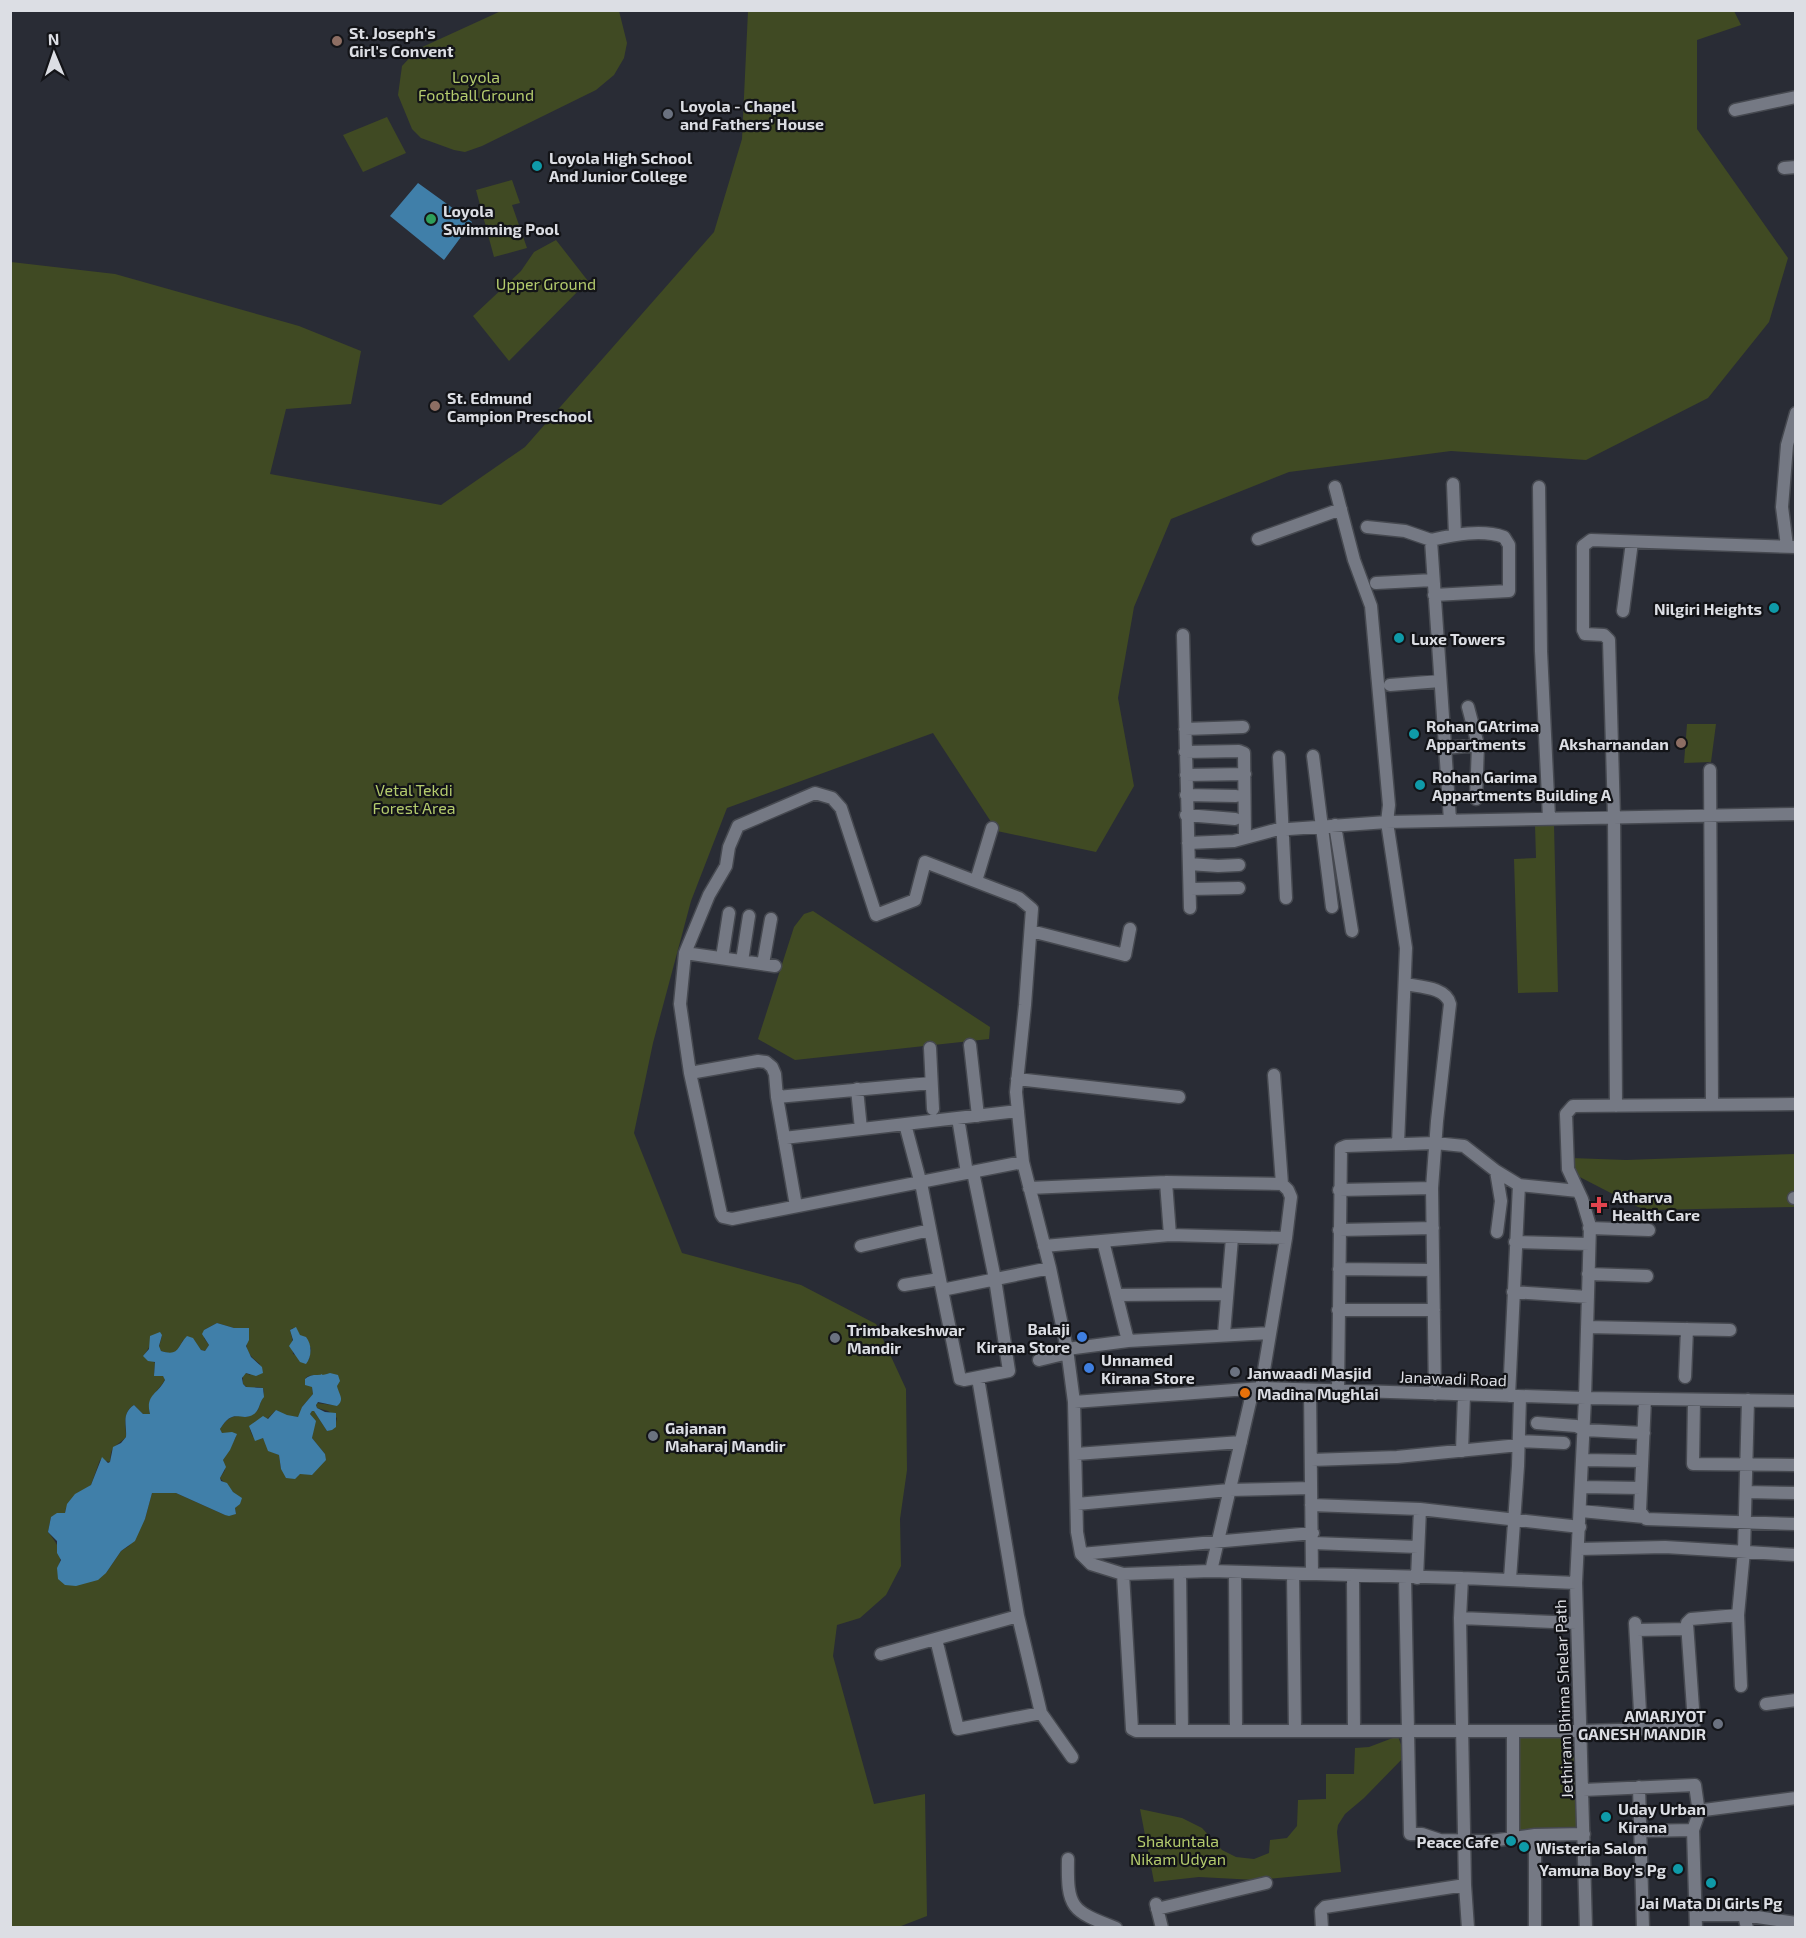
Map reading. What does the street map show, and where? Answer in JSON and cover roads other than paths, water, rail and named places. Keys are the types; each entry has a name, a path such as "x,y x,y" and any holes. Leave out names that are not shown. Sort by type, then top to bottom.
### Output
{"street":[{"path":"1735,110 1796,97"},
{"path":"1616,1106 1614,817 1609,640 1604,635 1585,634 1583,630 1583,546 1591,540 1791,547 1782,507 1787,445 1796,413"},
{"path":"1453,484 1455,535"},
{"path":"1335,487 1354,560 1371,606 1389,805 1387,822 1407,948 1398,1144"},
{"path":"1539,487 1541,651 1550,818"},
{"path":"1258,539 1306,524 1341,509"},
{"path":"1367,527 1405,531 1431,540 1455,535 1494,534 1504,537 1509,545 1509,591 1434,595"},
{"path":"1431,540 1450,820"},
{"path":"1623,612 1632,542"},
{"path":"1376,583 1433,580"},
{"path":"1183,635 1190,908"},
{"path":"1390,685 1440,681"},
{"path":"1468,707 1478,745 1476,799"},
{"path":"1185,729 1243,727"},
{"path":"1445,748 1478,745"},
{"path":"1185,752 1243,752 1245,756 1245,838"},
{"path":"1313,756 1332,907"},
{"path":"1279,757 1286,898"},
{"path":"1710,770 1712,1105"},
{"path":"1186,775 1245,774"},
{"path":"1023,1162 732,1219 721,1214 690,1072 680,1004 685,953 709,895 726,866 729,847 738,826 815,793 832,798 841,808 876,915 915,900 925,862 1019,898 1029,905 1033,914 1016,1092 1023,1162 1050,1268 1067,1351 1074,1402 1077,1532 1081,1554 1091,1564 1123,1574 1211,1571 1510,1579 1576,1583"},
{"path":"1186,795 1236,796"},
{"path":"1188,843 1234,841 1282,830 1387,822 1796,814"},
{"path":"1186,816 1235,819"},
{"path":"1335,825 1352,931"},
{"path":"976,882 992,828"},
{"path":"1189,864 1239,865"},
{"path":"1190,889 1239,888"},
{"path":"722,958 729,913"},
{"path":"742,961 749,916"},
{"path":"685,953 769,965 771,919"},
{"path":"1031,931 1125,955 1130,930"},
{"path":"1405,984 1441,992 1449,1000 1432,1188 1435,1394"},
{"path":"970,1045 978,1116"},
{"path":"930,1048 933,1109"},
{"path":"690,1072 758,1061 772,1066 796,1206"},
{"path":"1211,1571 1229,1490 1270,1333 1286,1238 1290,1195 1282,1184 1274,1075"},
{"path":"1017,1078 1179,1097"},
{"path":"777,1097 931,1083"},
{"path":"857,1089 861,1129"},
{"name":"Jethiram Bhima Shelar Path","path":"1586,1928 1576,1583 1583,1460 1589,1228 1578,1191 1568,1168 1566,1114 1573,1106 1796,1104"},
{"path":"784,1138 1018,1112"},
{"path":"905,1124 920,1182 960,1379 964,1380 1009,1371 995,1279 958,1118"},
{"path":"1338,1391 1341,1148 1435,1143 1464,1146 1519,1185 1578,1191"},
{"path":"1497,1171 1501,1201 1497,1232"},
{"path":"1029,1188 1166,1182 1282,1184"},
{"path":"1166,1182 1170,1235"},
{"path":"1510,1579 1519,1443 1514,1396 1513,1292 1519,1185"},
{"path":"1339,1190 1432,1188"},
{"path":"1339,1230 1433,1228"},
{"path":"1589,1228 1649,1230"},
{"path":"861,1246 930,1230"},
{"path":"1044,1246 1170,1235 1286,1238"},
{"path":"1224,1334 1232,1238"},
{"path":"1103,1241 1128,1341"},
{"path":"1515,1242 1589,1245"},
{"path":"904,1284 940,1285 995,1279 1050,1268"},
{"path":"1339,1269 1433,1270"},
{"path":"1588,1274 1647,1276"},
{"path":"1513,1292 1588,1297"},
{"path":"1117,1295 1227,1294"},
{"path":"1338,1310 1434,1310"},
{"path":"1587,1327 1730,1329"},
{"path":"1685,1377 1687,1329"},
{"path":"1039,1360 1067,1351 1128,1341 1270,1333"},
{"path":"978,1378 1018,1616 1041,1713 1072,1757"},
{"name":"Janawadi Road","path":"1074,1402 1257,1388 1585,1398 1796,1401"},
{"path":"1310,1390 1312,1574"},
{"path":"1462,1451 1464,1395"},
{"path":"1644,1517 1640,1511 1646,1399"},
{"path":"1694,1400 1693,1464 1796,1465"},
{"path":"1741,1686 1738,1615 1744,1551 1748,1400"},
{"path":"1537,1423 1576,1426 1584,1430 1644,1433"},
{"path":"1076,1454 1241,1442"},
{"path":"1311,1460 1397,1457 1519,1443 1564,1443"},
{"path":"1583,1460 1642,1461"},
{"path":"1582,1487 1641,1488"},
{"path":"1077,1504 1229,1490 1311,1488"},
{"path":"1746,1492 1796,1493"},
{"path":"1311,1505 1420,1509 1580,1527"},
{"path":"1420,1509 1418,1547 1411,1578 1410,1834 1422,1834 1440,1840 1464,1841 1490,1841 1535,1834 1584,1834"},
{"path":"1581,1511 1644,1517 1796,1524"},
{"path":"1081,1554 1219,1542 1313,1538 1418,1547"},
{"path":"1579,1549 1665,1547 1796,1554"},
{"path":"1180,1572 1182,1731"},
{"path":"1235,1572 1236,1731"},
{"path":"1123,1574 1132,1729 1136,1731 1582,1731 1693,1726 1687,1623 1691,1619 1738,1615"},
{"path":"1293,1574 1295,1731"},
{"path":"1353,1576 1354,1731"},
{"path":"1462,1578 1460,1618 1465,1885 1468,1928"},
{"path":"880,1654 1018,1616"},
{"path":"1460,1618 1576,1623"},
{"path":"1641,1730 1636,1627 1688,1629"},
{"path":"936,1639 958,1729 1041,1713"},
{"path":"1766,1704 1796,1700"},
{"path":"1513,1731 1514,1838"},
{"path":"1583,1790 1695,1785 1699,1813 1693,1830 1696,1921 1744,1915 1796,1923"},
{"path":"1639,1787 1643,1928"},
{"path":"1699,1813 1704,1810 1796,1798"},
{"path":"1640,1831 1693,1830"},
{"path":"1535,1834 1535,1928"},
{"path":"1068,1859 1068,1888 1073,1905 1087,1917 1116,1928"},
{"path":"1162,1928 1157,1906 1266,1883"},
{"path":"1322,1928 1321,1911 1325,1907 1465,1885"},
{"path":"1744,1915 1748,1928"}],"water":[{"name":"Loyola Swimming Pool","path":"418,183 472,222 444,260 390,216"},
{"path":"217,1323 234,1328 249,1328 249,1340 246,1346 251,1357 262,1367 263,1373 256,1376 246,1373 242,1378 246,1387 263,1388 264,1397 256,1412 245,1417 229,1418 220,1429 222,1433 237,1434 223,1460 226,1467 220,1478 242,1498 240,1504 235,1508 236,1514 225,1515 176,1493 152,1493 145,1519 135,1541 121,1551 106,1573 98,1580 76,1586 65,1585 58,1579 57,1568 61,1560 57,1553 57,1541 48,1532 51,1517 57,1513 65,1513 67,1504 75,1494 91,1485 102,1457 108,1463 110,1462 113,1447 126,1437 126,1416 130,1408 134,1405 143,1414 150,1414 149,1403 165,1380 163,1376 154,1376 155,1362 148,1361 143,1356 149,1349 150,1336 160,1332 162,1335 159,1346 161,1351 175,1352 187,1336 193,1338 201,1350 205,1351 209,1345 202,1334 204,1330"},
{"path":"296,1327 300,1335 306,1337 309,1343 310,1354 306,1364 300,1362 289,1346 293,1340 290,1330"},
{"path":"330,1373 338,1375 340,1381 337,1386 341,1401 337,1406 318,1402 316,1405 325,1412 336,1413 336,1427 327,1431 314,1411 310,1414 316,1421 312,1438 325,1454 326,1460 312,1475 300,1474 295,1479 286,1478 281,1469 279,1455 268,1451 263,1438 255,1441 249,1426 263,1416 268,1419 276,1410 298,1417 302,1407 313,1394 312,1387 305,1385 305,1379"}],"place":[{"name":"St. Joseph's Girl's Convent","path":"337,41"},
{"name":"Loyola - Chapel and Fathers' House","path":"668,114"},
{"name":"Loyola High School And Junior College","path":"537,166"},
{"name":"Loyola Swimming Pool","path":"431,219"},
{"name":"St. Edmund Campion Preschool","path":"435,406"},
{"name":"Nilgiri Heights","path":"1774,608"},
{"name":"Luxe Towers","path":"1399,638"},
{"name":"Rohan GAtrima Appartments","path":"1414,734"},
{"name":"Aksharnandan","path":"1681,743"},
{"name":"Rohan Garima Appartments Building A","path":"1420,785"},
{"name":"Atharva Health Care","path":"1599,1205"},
{"name":"Balaji Kirana Store","path":"1082,1337"},
{"name":"Trimbakeshwar Mandir","path":"835,1338"},
{"name":"Unnamed Kirana Store","path":"1089,1368"},
{"name":"Janwaadi Masjid","path":"1235,1372"},
{"name":"Madina Mughlai","path":"1245,1393"},
{"name":"Gajanan Maharaj Mandir","path":"653,1436"},
{"name":"AMARJYOT GANESH MANDIR","path":"1718,1724"},
{"name":"Uday Urban Kirana","path":"1606,1817"},
{"name":"Peace Cafe","path":"1511,1841"},
{"name":"Wisteria Salon","path":"1524,1847"},
{"name":"Yamuna Boy's Pg","path":"1678,1869"},
{"name":"Jai Mata Di Girls Pg","path":"1711,1883"}],"park label":[{"name":"Loyola Football Ground","path":"476,85"},
{"name":"Upper Ground","path":"546,283"},
{"name":"Vetal Tekdi Forest Area","path":"414,798"},
{"name":"Shakuntala Nikam Udyan","path":"1178,1849"}]}
